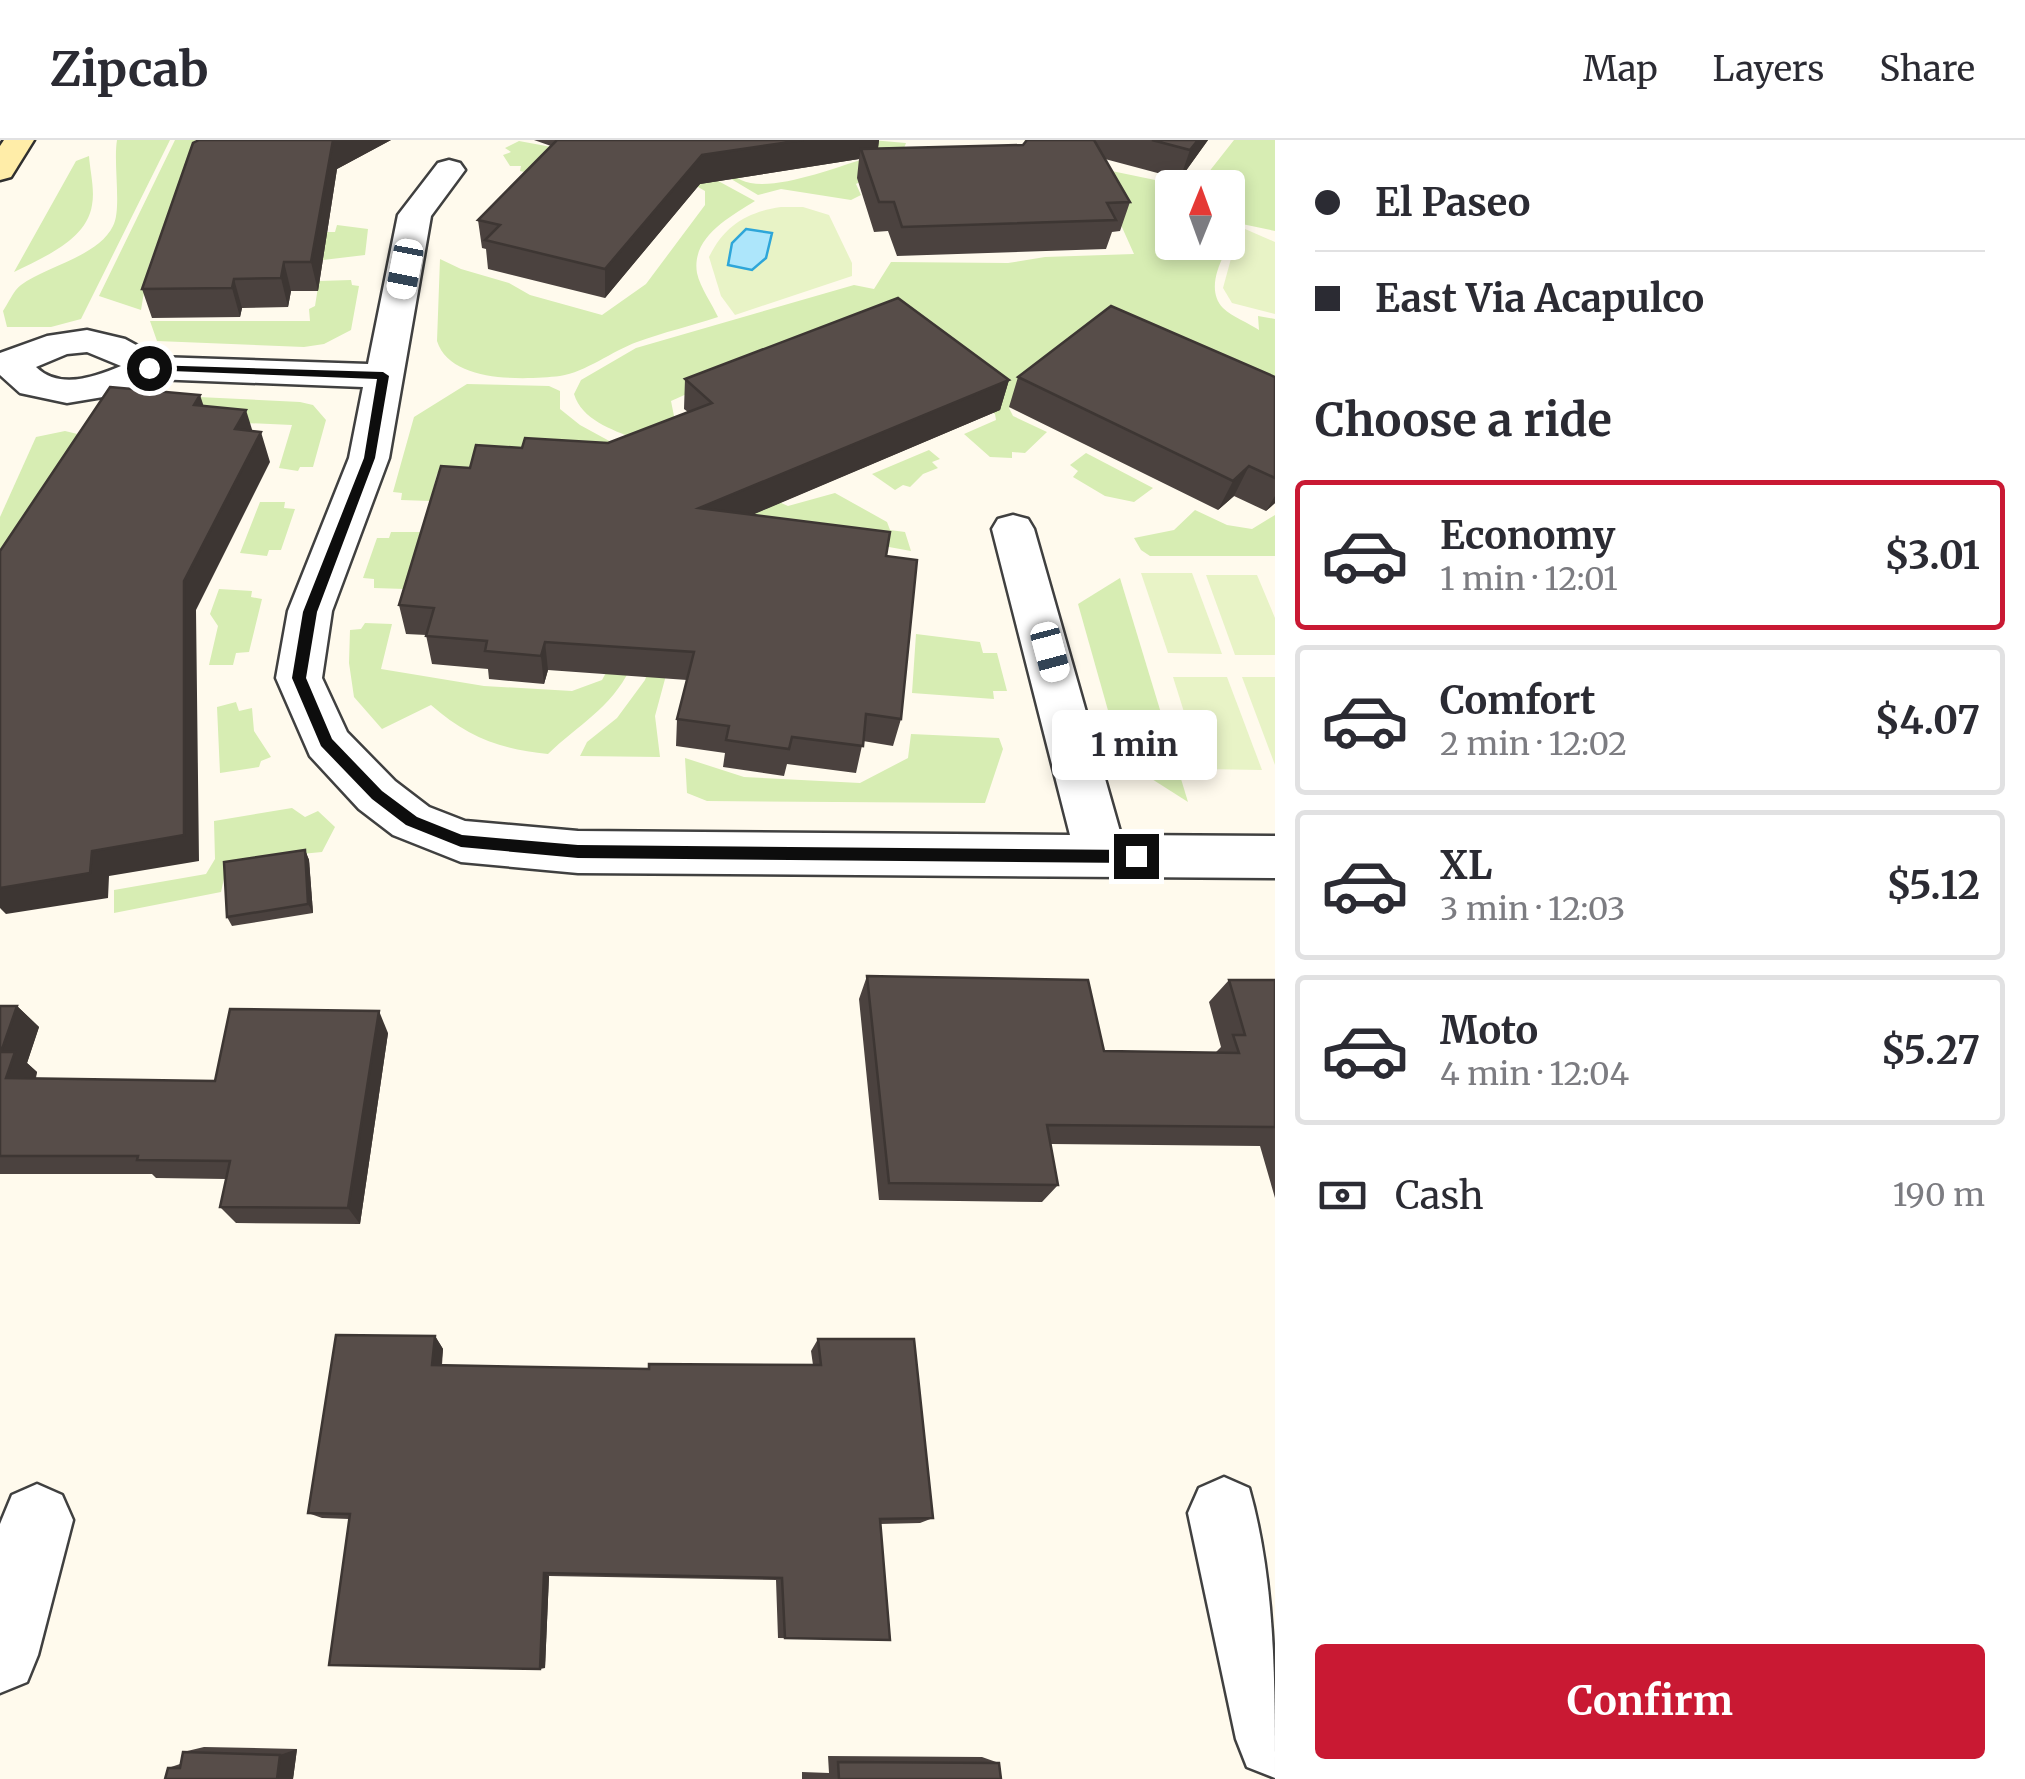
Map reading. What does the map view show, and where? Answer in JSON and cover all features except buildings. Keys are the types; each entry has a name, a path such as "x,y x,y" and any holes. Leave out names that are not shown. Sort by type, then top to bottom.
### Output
{"main road":[{"path":"0,170 19,140"}],"street":[{"path":"448,170 415,215 370,458 310,612 299,678 326,742 377,795 411,821 461,841 578,852 1275,858"},
{"path":"6,364 33,385 67,392 102,387 149,368 383,376"},
{"path":"1013,528 1050,652 1101,856"},
{"path":"1224,1513 1275,1739"},
{"path":"0,1656 37,1520"}],"green space":[{"path":"117,140 170,140 81,319 51,327 7,327 3,311 18,288 96,246 113,226 117,209"},
{"path":"175,140 195,140 184,187 175,195 148,268 141,310 99,296"},
{"path":"871,140 906,143 900,159 856,184 861,195 851,200 781,189 758,195 721,173 719,156 741,180 783,182 861,160"},
{"path":"1024,140 1039,140 1102,169 1155,180 1155,260 1222,260 1215,288 1223,308 1259,330 1258,316 1275,319 1275,406 1046,374 1009,408 1013,416 1047,432 1025,453 1012,452 1012,458 990,457 964,434 996,420 995,414 945,377 756,363 671,401 676,426 743,486 788,506 835,493 887,522 890,530 905,532 911,551 774,526 685,605 655,716 660,757 580,756 587,742 617,718 645,680 666,617 635,439 584,411 574,394 581,380 636,348 854,285 874,289 891,262 1008,263 1045,257 1134,254 1112,205"},
{"path":"1234,140 1275,140 1275,231 1245,225 1245,170 1210,170"},
{"path":"519,141 709,176 755,201 714,230 700,249 697,273 718,317 637,342 560,376 489,376 457,365 444,355 437,341 440,259 509,283 530,295 602,315 646,284 705,205 705,191 684,179 541,176 520,171 521,166 510,166 503,155 511,152 505,148"},
{"path":"89,156 93,199 82,228 62,246 14,272 76,161"},
{"path":"781,207 803,207 829,215 852,263 852,276 735,315 721,296 709,257 738,222"},
{"path":"337,225 368,229 365,255 323,260 326,232 335,232"},
{"path":"1245,229 1275,242 1275,314 1232,303 1223,288 1231,260 1245,260"},
{"path":"351,280 352,285 359,286 351,330 324,344 304,347 157,341 150,321 310,321 309,309 315,306 319,281"},
{"path":"467,384 549,386 560,391 560,409 613,443 630,669 604,705 548,754 485,740 431,705 382,729 354,697 350,630 361,629 365,623 392,624 381,669 484,686 572,691 602,680 619,649 512,471 444,466 437,474 430,501 401,500 402,493 393,492 414,417"},
{"path":"136,394 300,402 313,405 326,420 313,467 300,467 298,471 279,468 292,425 90,416"},
{"path":"65,431 90,437 0,588 0,517 36,437"},
{"path":"929,450 940,459 932,462 938,468 923,474 910,487 903,485 895,490 872,474"},
{"path":"1086,453 1153,488 1134,502 1105,496 1073,477 1078,471 1070,465"},
{"path":"260,502 285,502 284,508 295,509 281,550 269,550 267,556 240,553"},
{"path":"1195,510 1227,525 1252,529 1275,515 1275,556 1150,556 1141,550 1134,538 1174,530"},
{"path":"391,532 420,532 405,589 374,588 374,579 363,578 377,538 389,538"},
{"path":"1141,573 1192,573 1222,654 1168,653"},
{"path":"1206,575 1257,575 1275,618 1275,655 1235,655"},
{"path":"1120,578 1188,802 1122,760 1078,604"},
{"path":"219,589 252,591 251,597 262,599 249,652 236,653 233,665 209,665 218,626 210,614"},
{"path":"916,634 980,642 983,653 997,653 1007,691 993,691 994,699 912,693"},
{"path":"1173,677 1227,677 1262,770 1202,769"},
{"path":"1242,677 1275,677 1275,765"},
{"path":"236,702 239,711 252,708 254,731 271,757 261,761 259,767 220,773 217,707"},
{"path":"911,734 999,738 1003,749 985,803 707,801 687,793 685,758 744,777 860,783 908,758"},
{"path":"292,808 305,817 318,811 335,827 322,852 228,861 221,892 114,913 114,890 206,874 215,859 214,821"}],"water":[{"path":"746,229 772,233 766,258 752,270 728,265 732,243"}],"route":[{"path":"149,368 383,376 370,458 310,612 299,678 326,742 377,795 411,821 461,841 578,852 1136,856"}]}
